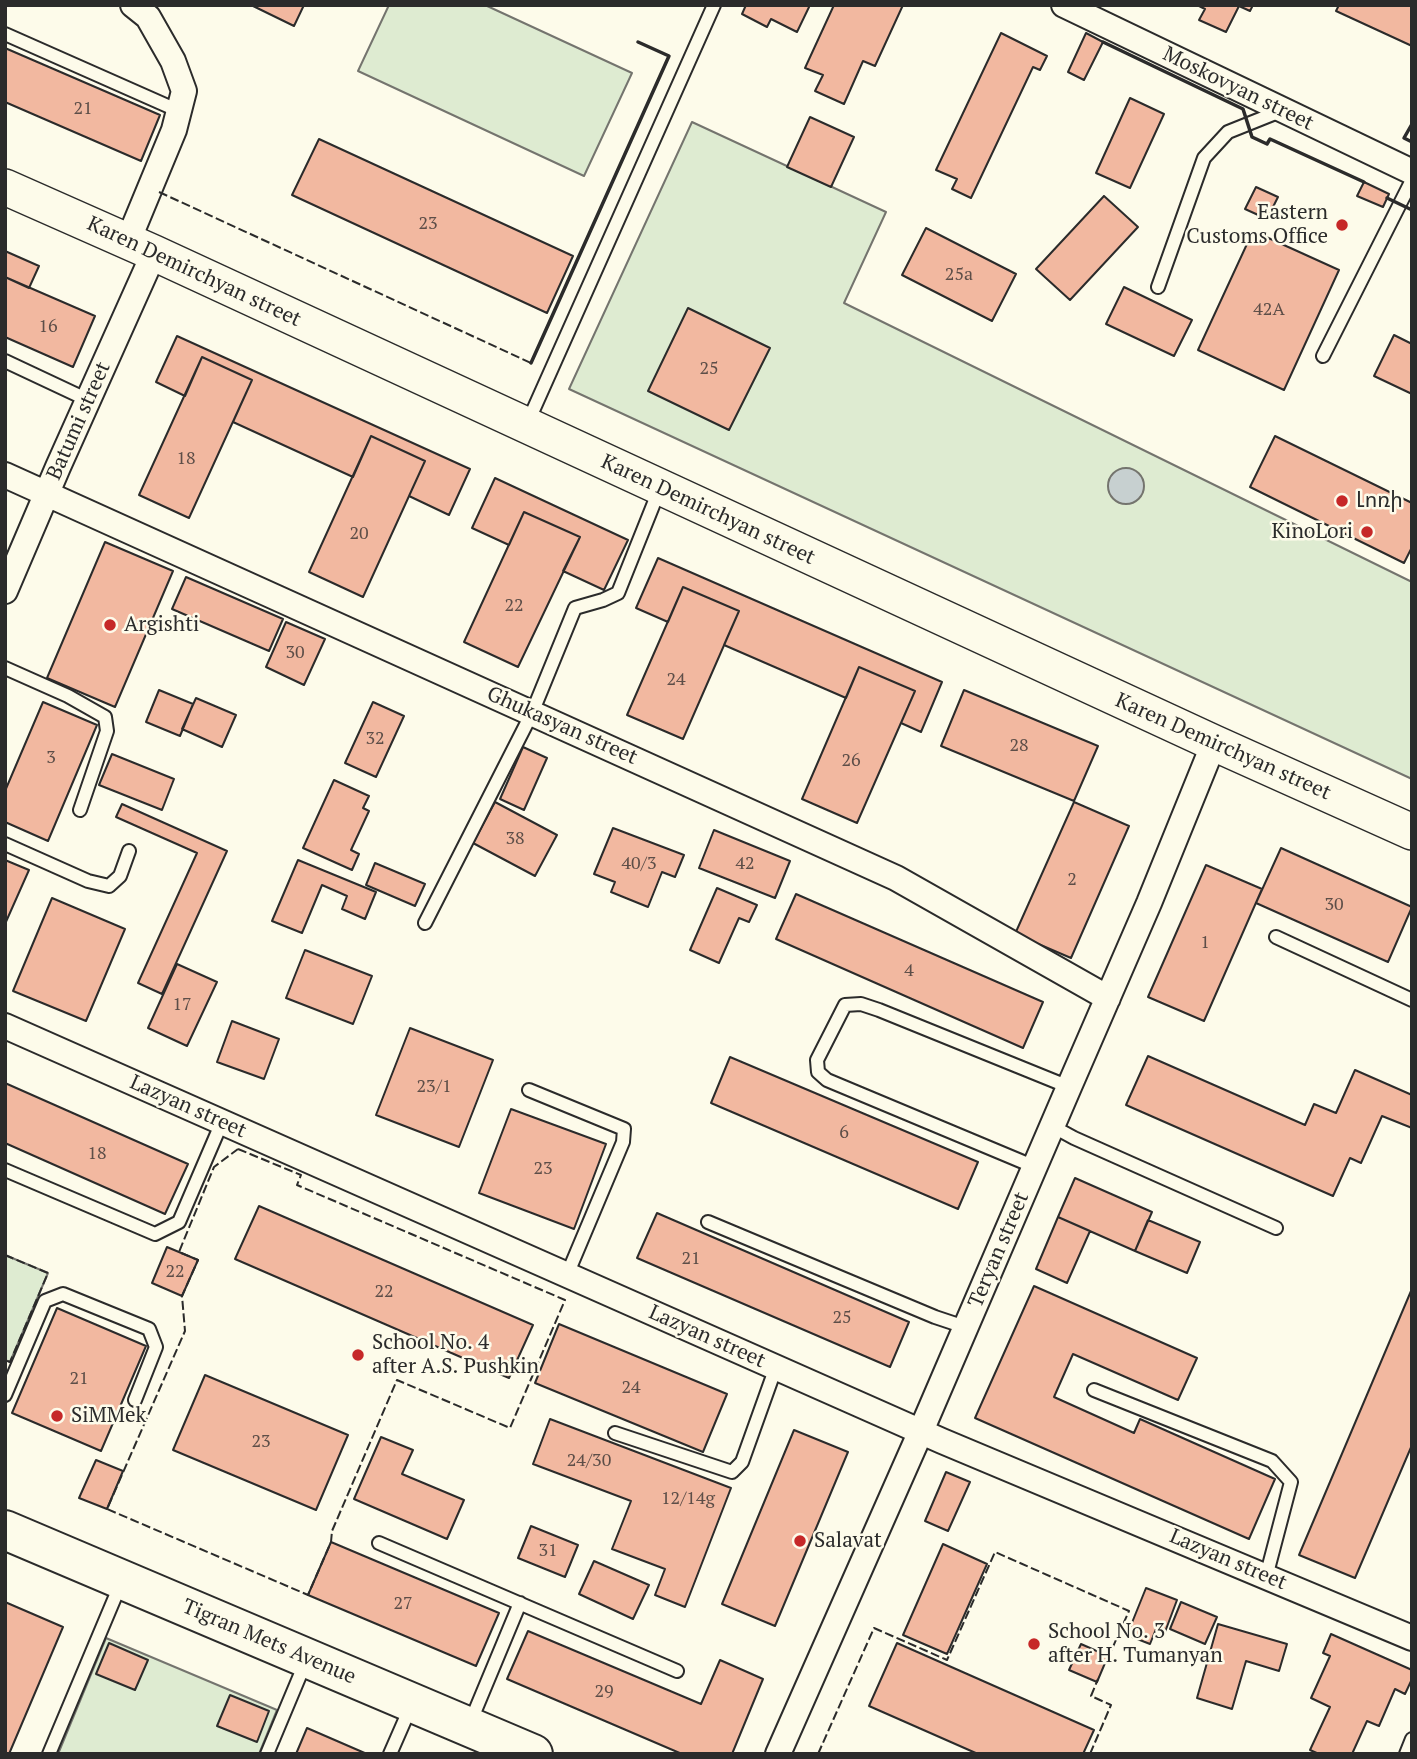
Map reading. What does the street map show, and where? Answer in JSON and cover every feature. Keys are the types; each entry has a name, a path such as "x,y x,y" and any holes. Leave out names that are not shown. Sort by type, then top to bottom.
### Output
{"main road":[{"name":"Tigran Mets Avenue","path":"6,1534 123,1580 533,1754"}],"street":[{"name":"Batumi street","path":"5,591 88,400 141,247 184,91 173,61 148,17 133,5"},
{"name":"Moskovyan street","path":"1064,5 1412,172"},
{"name":"Karen Demirchyan street","path":"5,187 141,247 1412,832"},
{"name":"Ghukasyan street","path":"5,475 896,878 1108,998"},
{"name":"Teryan street","path":"778,1754 1108,998 1214,743"},
{"name":"Lazyan street","path":"5,1026 921,1431 1412,1638"}],"lane":[{"path":"526,425 714,5"},
{"path":"5,34 179,111"},
{"path":"1158,287 1204,158 1228,132 1283,110"},
{"path":"1323,356 1412,180"},
{"path":"5,361 88,400"},
{"path":"425,923 531,713 575,608 618,593 660,487"},
{"path":"5,668 68,696 105,717 107,731 80,810"},
{"path":"5,844 88,881 109,886 120,876 129,851"},
{"path":"1276,937 1412,1000"},
{"path":"1035,1167 827,1080 818,1072 817,1060 845,1005 861,1004 1069,1087"},
{"path":"529,1090 624,1129 623,1142 567,1275"},
{"path":"5,1170 155,1234 179,1222 222,1122"},
{"path":"1052,1126 1276,1228"},
{"path":"708,1222 965,1327"},
{"path":"5,1395 45,1301 63,1294 149,1329 156,1348 135,1400"},
{"path":"615,1433 732,1472 742,1462 776,1367"},
{"path":"1094,1390 1272,1461 1291,1482 1266,1577"},
{"path":"379,1543 677,1671"},
{"path":"49,1754 123,1580"},
{"path":"468,1726 520,1604"},
{"path":"267,1754 307,1659"},
{"path":"390,1754 412,1703"},
{"path":"1405,1754 1412,1739"}],"green space":[{"path":"389,5 485,5 632,73 584,176 358,71"},
{"path":"692,122 886,212 844,303 1412,582 1412,779 569,389"},
{"path":"5,1255 48,1273 10,1362 5,1360"},
{"path":"106,1638 277,1710 259,1754 58,1754"}],"shaded area":[{"path":"1126,468 1139,473 1144,486 1139,499 1126,504 1113,499 1108,486 1113,473"}],"building":[{"path":"251,5 304,5 294,26"},
{"path":"746,5 810,5 797,32 771,19 767,27 742,14"},
{"path":"834,5 903,5 875,66 863,61 844,104 815,91 823,75 805,68"},
{"path":"1197,5 1253,5 1250,11 1239,6 1226,32 1199,20 1205,9"},
{"path":"1339,5 1412,5 1412,46 1336,11"},
{"path":"1001,33 1047,56 1040,70 1033,67 971,198 952,189 957,179 936,170"},
{"path":"1086,33 1103,42 1084,80 1068,72"},
{"path":"5,48 160,115 141,161 5,102"},
{"path":"1130,98 1164,114 1130,188 1096,173"},
{"path":"810,117 854,137 831,187 787,167"},
{"path":"319,139 573,256 547,313 292,195"},
{"path":"1364,182 1389,194 1383,207 1357,196"},
{"path":"1256,187 1278,197 1267,219 1245,209"},
{"path":"1104,196 1138,227 1070,300 1036,269"},
{"path":"926,228 1016,274 992,321 902,275"},
{"path":"1253,231 1339,270 1284,390 1198,350"},
{"path":"5,251 39,266 29,288 5,277"},
{"path":"5,277 95,316 73,367 5,337"},
{"path":"1124,287 1192,320 1174,356 1106,324"},
{"path":"688,308 770,348 729,430 648,391"},
{"path":"1394,335 1412,344 1412,394 1374,376"},
{"path":"177,336 470,469 449,515 409,496 425,461 371,436 353,477 233,422 252,380 202,357 185,396 156,382"},
{"path":"202,357 252,380 189,518 139,495"},
{"path":"371,436 425,461 363,597 309,572"},
{"path":"1275,436 1412,503 1412,547 1404,563 1250,487"},
{"path":"495,478 628,540 604,590 563,571 580,537 524,512 509,545 472,528"},
{"path":"524,512 580,537 518,667 464,642"},
{"name":"Argishti","path":"105,542 173,571 115,707 47,678"},
{"path":"658,558 942,682 921,732 901,723 915,691 859,667 846,698 724,645 739,611 683,587 668,622 636,608"},
{"path":"186,577 283,619 269,651 172,609"},
{"path":"683,587 739,611 683,739 627,715"},
{"path":"286,622 325,639 304,685 266,667"},
{"path":"859,667 915,691 857,823 802,799"},
{"path":"159,690 193,704 180,736 146,722"},
{"path":"964,690 1098,746 1074,801 941,746"},
{"path":"196,698 236,715 222,747 182,729"},
{"path":"43,702 97,725 48,841 5,822 5,791"},
{"path":"373,702 404,716 376,777 345,763"},
{"path":"523,747 547,758 524,810 500,799"},
{"path":"112,754 174,779 162,810 99,785"},
{"path":"334,780 369,796 363,808 369,811 351,850 359,854 352,870 303,848"},
{"path":"495,802 557,835 535,876 473,843"},
{"path":"1074,802 1129,826 1071,958 1015,934"},
{"path":"122,804 227,851 162,994 138,983 197,853 116,817"},
{"path":"613,828 684,855 675,877 662,872 648,907 611,892 615,882 594,874"},
{"path":"714,830 790,861 775,898 699,868"},
{"path":"1281,848 1412,907 1388,962 1256,903"},
{"path":"5,860 29,870 5,924"},
{"path":"298,860 376,892 365,919 342,909 347,896 322,885 302,933 272,921"},
{"path":"375,863 425,884 415,906 366,885"},
{"path":"1206,865 1262,889 1204,1021 1148,997"},
{"path":"717,888 757,905 749,922 739,918 719,963 690,950"},
{"path":"796,894 1043,1002 1023,1048 776,939"},
{"path":"52,898 125,929 86,1021 13,991"},
{"path":"305,950 372,976 353,1024 286,998"},
{"path":"177,964 217,982 187,1046 148,1028"},
{"path":"232,1021 279,1039 264,1079 217,1062"},
{"path":"410,1028 493,1060 459,1147 376,1115"},
{"path":"1148,1056 1305,1125 1314,1104 1336,1113 1355,1070 1412,1095 1412,1128 1382,1116 1361,1163 1350,1158 1333,1196 1126,1105"},
{"path":"730,1057 978,1162 958,1209 711,1103"},
{"path":"5,1083 188,1164 165,1214 5,1143"},
{"path":"511,1109 606,1144 574,1229 479,1193"},
{"path":"1075,1178 1152,1212 1135,1251 1058,1217"},
{"path":"259,1206 533,1325 509,1378 235,1259"},
{"path":"657,1213 909,1322 890,1367 637,1258"},
{"path":"1058,1217 1090,1231 1067,1283 1036,1269"},
{"path":"1148,1220 1200,1242 1187,1273 1135,1251"},
{"path":"167,1247 198,1260 182,1296 152,1283"},
{"path":"1034,1286 1197,1358 1178,1400 1073,1354 1054,1397 1134,1433 1140,1419 1275,1479 1249,1539 975,1418"},
{"path":"1411,1291 1412,1445 1355,1578 1299,1555"},
{"path":"57,1308 146,1346 101,1451 12,1413"},
{"path":"559,1324 727,1394 703,1452 535,1383"},
{"path":"205,1375 348,1435 316,1510 173,1450"},
{"path":"550,1419 731,1488 685,1607 655,1595 665,1569 612,1549 631,1501 533,1464"},
{"path":"794,1430 848,1452 775,1626 722,1604"},
{"path":"381,1437 413,1450 402,1474 464,1500 447,1539 354,1499"},
{"path":"96,1460 123,1471 107,1509 79,1498"},
{"path":"946,1472 970,1482 948,1531 925,1521"},
{"path":"531,1526 578,1545 565,1577 518,1558"},
{"path":"331,1542 499,1613 476,1666 308,1595"},
{"path":"943,1544 987,1564 947,1654 903,1635"},
{"path":"594,1561 649,1585 633,1619 579,1594"},
{"path":"1146,1588 1177,1600 1165,1632 1156,1629 1150,1644 1127,1635"},
{"path":"5,1602 63,1627 9,1754 5,1754"},
{"path":"1181,1602 1217,1617 1205,1644 1170,1629"},
{"path":"1218,1624 1287,1644 1279,1671 1246,1661 1232,1709 1197,1698"},
{"path":"528,1631 701,1704 720,1660 763,1679 732,1754 682,1754 507,1679"},
{"path":"1331,1634 1412,1670 1412,1679 1405,1694 1395,1689 1379,1726 1367,1721 1352,1754 1319,1754 1310,1750 1330,1707 1311,1698 1330,1656 1323,1653"},
{"path":"109,1643 148,1660 135,1690 96,1674"},
{"path":"897,1643 1094,1730 1083,1754 978,1754 869,1706"},
{"path":"1081,1644 1108,1656 1097,1682 1069,1670"},
{"path":"230,1695 269,1711 257,1742 217,1726"},
{"path":"307,1728 367,1754 296,1754"}],"fence":[{"path":"159,192 531,363"},
{"path":"238,1149 301,1175 297,1185 565,1300 510,1428 397,1380 332,1531 331,1542 308,1595 107,1509 185,1331 182,1296 198,1260 179,1252 214,1167 238,1149"},
{"path":"5,1255 48,1273 10,1362 5,1360"},
{"path":"818,1754 874,1628 947,1660 995,1552 1129,1611 1107,1660"},
{"path":"1090,1754 1111,1705 1091,1696 1098,1679"}],"wall":[{"path":"531,363 669,56 638,42"},
{"path":"1103,42 1243,109 1252,137 1267,144 1270,139 1364,182"},
{"path":"1412,124 1404,138 1412,142"},
{"path":"1387,198 1412,210"}],"place":[{"name":"Eastern Customs Office","path":"1342,225"},
{"name":"Լոռի","path":"1342,501"},
{"name":"KinoLori","path":"1367,532"},
{"name":"Argishti","path":"110,625"},
{"name":"School No. 4 after A.S. Pushkin","path":"358,1355"},
{"name":"SiMMek","path":"57,1416"},
{"name":"Salavat","path":"800,1541"},
{"name":"School No. 3 after H. Tumanyan","path":"1034,1644"}]}
